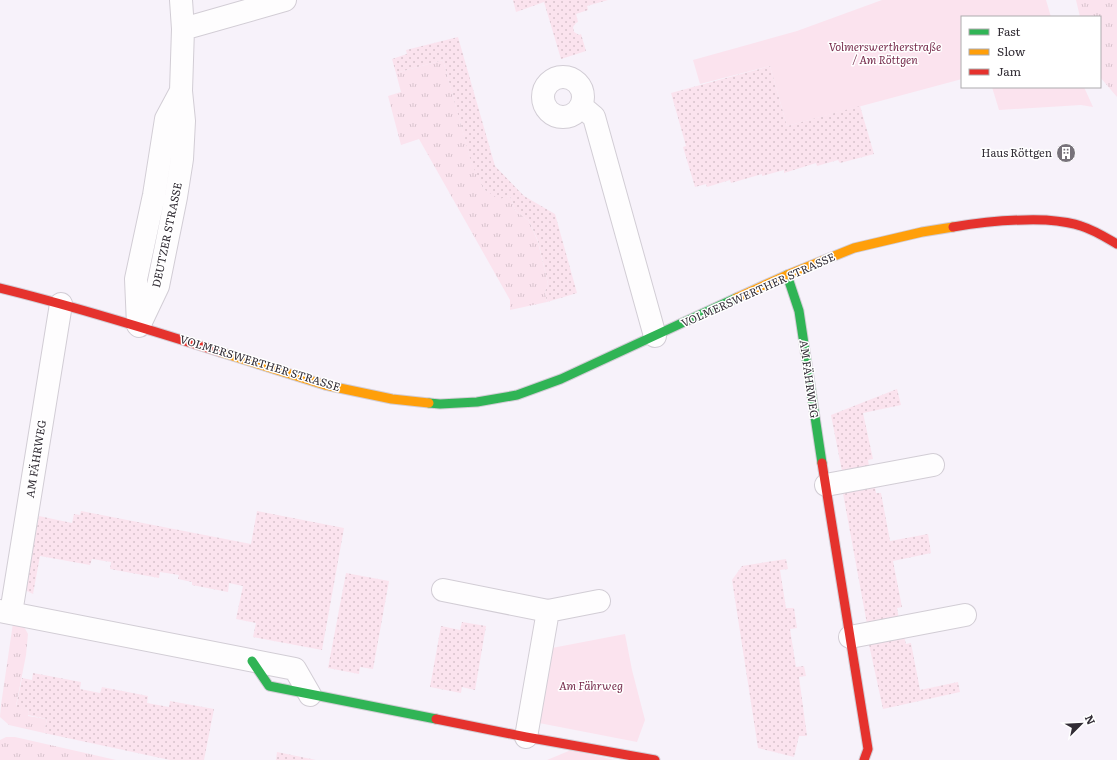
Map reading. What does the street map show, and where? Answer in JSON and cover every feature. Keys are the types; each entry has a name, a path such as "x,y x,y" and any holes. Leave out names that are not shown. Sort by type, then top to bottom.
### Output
{"street":[{"name":"DEUTZER STRASSE","path":"138,326 136,279 154,195 166,119 181,91 183,29 181,0"},
{"path":"183,29 285,0"},
{"path":"580,106 594,117 655,336"},
{"name":"VOLMERSWERTHER STRASSE","path":"0,288 138,326 325,385 392,399 440,404 477,402 517,395 561,379 787,274 854,248 922,232 957,226 997,221 1036,220 1059,221 1080,225 1098,232 1117,244"},
{"name":"AM FÄHRWEG","path":"787,274 799,311 814,416 868,749 864,760"},
{"name":"AM FÄHRWEG","path":"61,304 5,612 294,669 310,695 526,737 655,760"},
{"path":"826,485 933,465"},
{"path":"443,590 548,611 599,600"},
{"path":"526,737 548,611"},
{"path":"850,637 965,615"}],"green space":[{"path":"513,0 608,0 587,6 588,10 576,14 578,22 573,27 574,32 579,35 581,34 586,51 561,59 544,2 516,12"},
{"name":"Volmerswertherstraße / Am Röttgen","path":"882,0 1046,0 1051,16 961,16 961,79 787,126 770,66 700,84 693,60 797,31"},
{"path":"1076,0 1117,0 1117,97 1101,78 1101,16 1080,16"},
{"path":"458,37 495,166 524,196 555,214 577,293 547,302 545,292 548,284 538,241 529,221 515,210 510,196 499,199 485,190 472,165 443,60 396,73 392,59 407,54 406,50"},
{"path":"443,60 472,164 485,190 499,198 510,196 515,210 529,221 538,242 548,284 545,292 547,302 510,310 510,300 419,139 401,145 388,96 401,92 396,73"},
{"path":"770,66 787,126 860,106 874,154 840,163 838,160 817,166 816,163 784,173 784,170 762,176 762,174 731,183 730,180 707,187 706,184 695,187 683,147 686,146 671,93"},
{"path":"992,88 1084,88 1093,107 1081,105 999,110"},
{"path":"897,389 901,405 863,413 873,459 868,460 870,472 843,476 831,415"},
{"path":"874,482 876,493 881,493 890,541 928,534 931,553 893,561 902,607 897,608 899,619 867,624 842,488"},
{"path":"81,511 251,544 257,511 344,528 322,650 253,637 256,623 236,619 243,586 229,583 228,592 192,585 192,582 178,579 179,575 160,572 159,578 110,569 111,562 92,559 90,565 40,556 33,594 25,590 39,516 72,523 74,514 80,515"},
{"path":"786,559 788,569 780,570 786,608 794,608 797,628 790,629 796,667 804,666 806,676 799,677 807,736 799,736 794,757 758,748 732,580 742,566"},
{"path":"346,573 389,581 373,669 360,667 359,674 328,668"},
{"path":"462,622 486,626 475,690 462,687 461,693 430,687 441,626 460,630"},
{"path":"13,623 22,623 28,634 26,655 16,706 29,709 28,716 47,719 44,733 9,725 0,717"},
{"path":"903,633 906,644 911,643 920,690 958,682 960,692 883,709 868,640"},
{"name":"Am Fährweg","path":"625,634 632,670 645,720 637,742 539,723 552,648"},
{"path":"33,673 81,682 80,689 100,693 102,687 148,696 147,703 169,707 170,701 214,709 204,760 170,760 44,733 47,719 28,715 29,709 16,707 22,678 32,680"},
{"path":"6,737 15,737 116,760 0,760 0,740"},
{"path":"571,750 615,760 547,760"},
{"path":"277,752 316,760 276,760"}],"traffic: fast":[{"path":"787,275 799,311 822,463"},
{"path":"429,403 440,404 477,402 517,395 561,379 736,298"},
{"path":"252,661 269,686 436,719"}],"traffic: slow":[{"path":"736,298 787,275 854,248 922,232 953,227"},
{"path":"220,352 325,385 392,399 429,403"}],"traffic: jam":[{"path":"953,227 1010,220 1045,220 1072,224 1086,228 1117,244"},
{"path":"0,288 111,318 220,352"},
{"path":"822,463 868,749 864,760"},
{"path":"436,719 655,760"}],"place":[{"name":"Haus Röttgen","path":"1066,153"}]}
